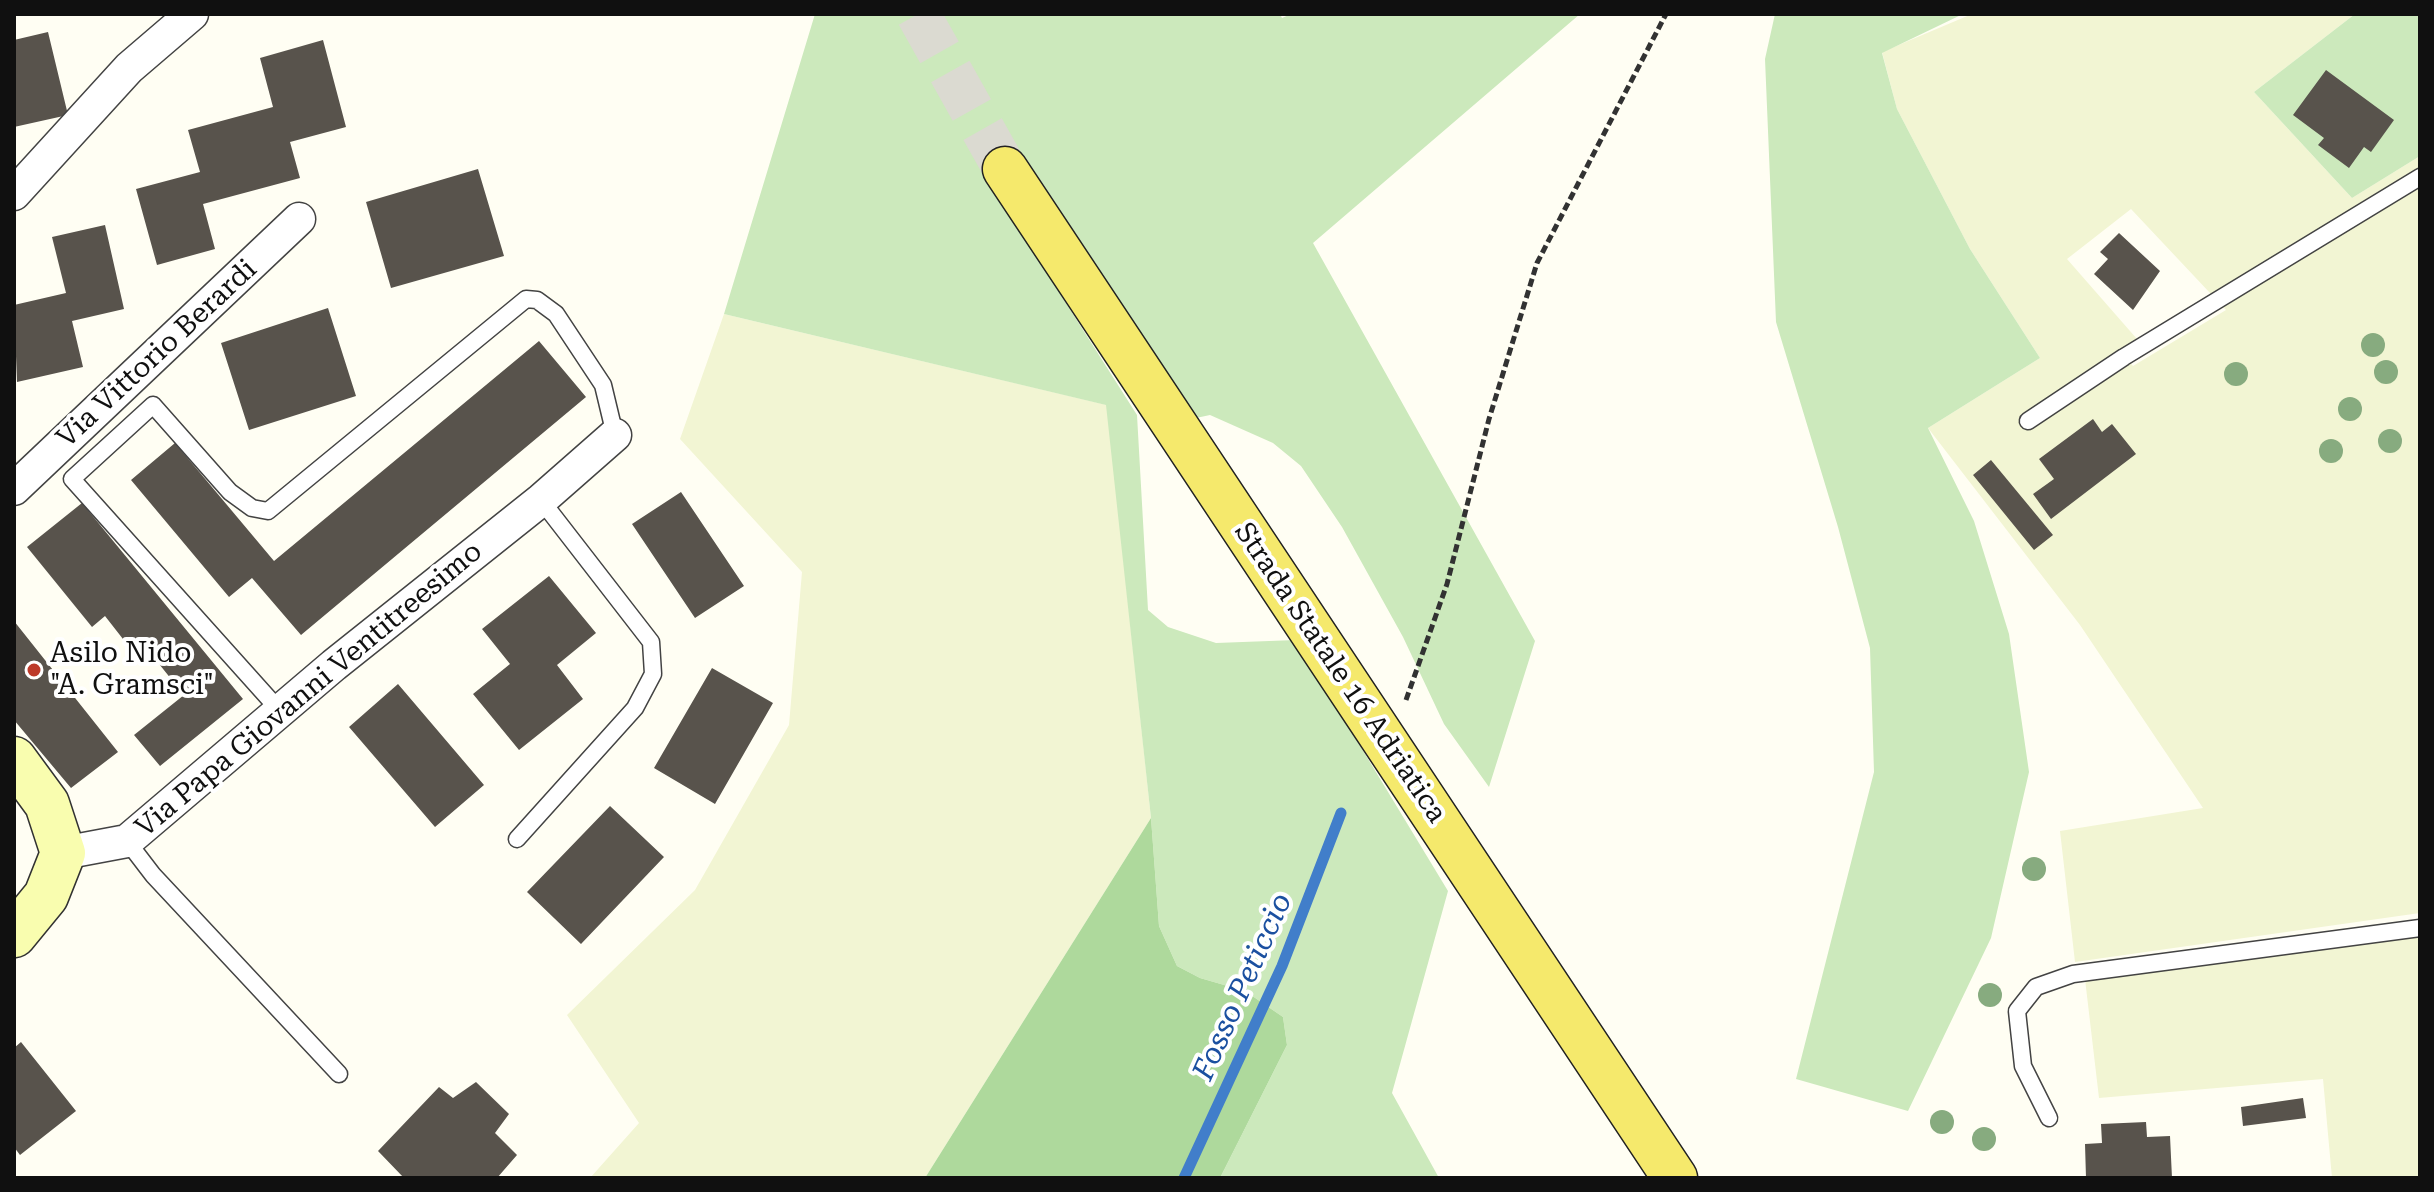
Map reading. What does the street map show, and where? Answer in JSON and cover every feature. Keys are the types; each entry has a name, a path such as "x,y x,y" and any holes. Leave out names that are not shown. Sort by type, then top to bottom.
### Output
{"main road":[{"name":"Strada Statale 16 Adriatica","path":"1005,169 1675,1178"}],"street":[{"path":"14,194 129,68 192,14"},
{"name":"Via Vittorio Berardi","path":"14,489 299,219"},
{"name":"Via Papa Giovanni Ventitreesimo","path":"63,853 127,841 280,711 541,500 615,435"},
{"path":"14,759 47,804 63,853 46,896 14,935"}],"lane":[{"path":"2028,421 2124,357 2420,177"},
{"path":"280,711 72,479 153,405 230,492 252,508 268,511 526,299 537,300 556,314 603,385 615,435"},
{"path":"517,839 635,708 653,674 651,642 541,500"},
{"path":"127,841 153,875 339,1074"},
{"path":"2049,1118 2023,1066 2017,1011 2036,987 2073,974 2420,928"}],"path":[{"path":"1383,739 1412,689 1447,584 1489,419 1537,263 1666,14"}],"green space":[{"path":"815,14 1280,14 1282,18 1291,14 1580,14 1313,243 1535,641 1489,787 1444,724 1403,637 1342,527 1301,466 1273,443 1210,415 1196,418 988,180 1137,415 1148,610 1168,627 1216,643 1296,640 1448,891 1392,1093 1439,1178 1220,1178 1287,1045 1283,1017 1245,991 1200,978 1177,966 1159,926 1151,818 1106,405 724,314"},
{"path":"1775,14 1963,14 1882,53 1897,109 1970,249 2040,358 1928,428 1974,521 2009,634 2029,772 1991,938 1908,1111 1796,1079 1874,772 1870,648 1838,527 1776,322 1765,59"},
{"path":"1972,14 2355,14 2254,92 2352,198 2420,156 2420,913 2075,962 2060,831 2203,808 2080,625 1928,428 2040,358 1970,249 1897,109 1882,52","holes":["2131,209 2226,310 2133,366 2120,351 2137,339 2067,259"]},
{"path":"2355,14 2420,14 2420,156 2352,198 2254,92"},
{"path":"724,314 1107,405 1151,818 925,1178 590,1178 639,1123 567,1015 695,890 789,725 802,572 680,439"},
{"path":"1151,818 1159,926 1177,966 1200,978 1245,991 1283,1017 1287,1045 1220,1178 925,1178"},
{"path":"2420,933 2420,1178 2332,1178 2323,1079 2099,1098 2085,979"}],"building":[{"path":"48,32 68,115 14,127 14,40"},
{"path":"323,40 346,127 290,142 300,178 203,204 215,249 157,265 136,189 200,172 188,130 273,107 260,58"},
{"path":"2326,70 2394,120 2371,152 2364,147 2349,168 2318,145 2324,138 2293,115"},
{"path":"478,169 504,256 391,288 366,202"},
{"path":"105,225 124,309 72,321 83,367 17,382 14,305 66,293 52,237"},
{"path":"2119,233 2160,271 2133,310 2094,274 2108,259 2100,252"},
{"path":"328,308 356,396 249,430 221,343"},
{"path":"539,341 586,397 301,635 252,578 229,597 131,480 175,443 274,561"},
{"path":"2093,419 2102,432 2112,424 2136,454 2051,519 2033,494 2054,479 2039,459"},
{"path":"1991,460 2053,535 2034,550 1973,475"},
{"path":"681,492 744,586 695,618 632,524"},
{"path":"82,503 243,699 160,766 134,735 184,695 147,649 137,657 105,616 92,627 27,547"},
{"path":"549,576 596,633 557,665 583,699 519,750 473,694 510,664 482,629"},
{"name":"Asilo Nido \"A. Gramsci\"","path":"14,621 118,752 71,788 14,720"},
{"path":"712,668 773,703 715,804 654,768"},
{"path":"398,684 484,785 435,827 349,727"},
{"path":"610,806 664,857 581,944 527,892"},
{"path":"21,1042 76,1111 20,1155 14,1147 14,1048"},
{"path":"476,1082 509,1114 495,1133 517,1155 497,1178 404,1178 378,1151 439,1087 453,1098"},
{"path":"2303,1098 2306,1118 2243,1126 2241,1107"},
{"path":"2146,1122 2147,1137 2170,1136 2172,1178 2086,1178 2085,1144 2102,1143 2101,1124"}],"waterway":[{"name":"Fosso Peticcio","path":"1184,1178 1282,966 1341,813"}],"tunnel":[{"path":"918,14 1005,169"}],"place":[{"name":"Asilo Nido \"A. Gramsci\"","path":"34,670"}]}
